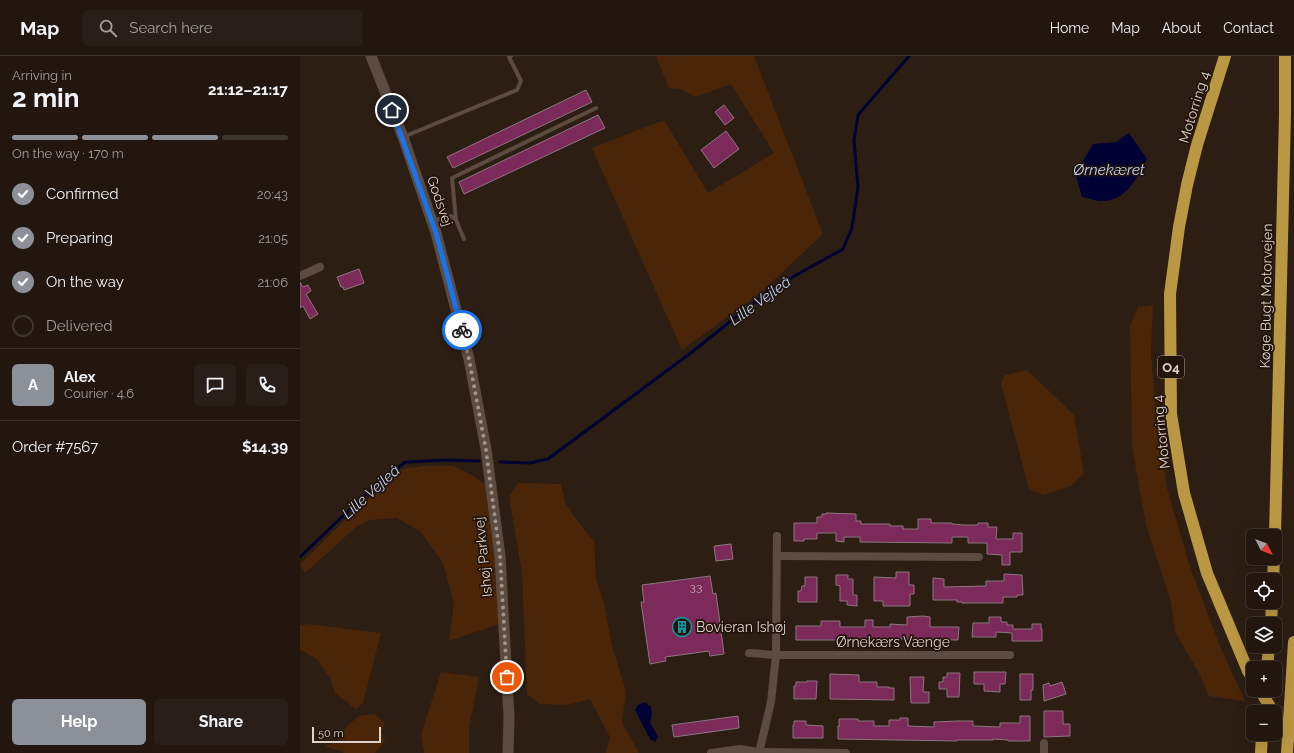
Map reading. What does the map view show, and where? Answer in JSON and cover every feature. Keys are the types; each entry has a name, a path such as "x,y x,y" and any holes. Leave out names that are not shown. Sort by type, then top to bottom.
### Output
{"highway":[{"name":"Motorring 4","path":"1226,56 1197,145 1179,227 1170,294 1171,414 1184,492 1205,566 1246,663"},
{"name":"Køge Bugt Motorvejen","path":"1275,529 1285,114 1285,56"},
{"path":"1287,753 1294,642"},
{"path":"1282,725 1294,742"},
{"path":"1261,753 1262,741"}],"street":[{"name":"Godsvej","path":"371,56 403,137 432,222 469,359"},
{"path":"300,276 320,267"},
{"name":"Ishøj Parkvej","path":"469,359 486,450 500,556 509,717 508,753"},
{"path":"759,752 771,702 776,655 777,536"},
{"path":"778,556 978,557"},
{"name":"Ørnekærs Vænge","path":"749,653 776,655 1010,655"},
{"path":"1044,743 1044,753"},
{"path":"711,753 740,749 759,752 846,753"}],"lane":[{"path":"403,137 517,90 521,81 509,58 511,56"},
{"path":"464,239 456,220 452,178 596,108"},
{"path":"432,222 451,216 456,220"}],"shaded area":[{"path":"656,56 754,56 823,234 760,293 682,350 592,148 664,120 708,193 774,153 731,84 696,97 680,89 669,88"},
{"path":"1153,305 1151,352 1157,426 1167,488 1189,564 1219,644 1245,701 1209,696 1199,673 1175,632 1171,602 1146,525 1132,447 1130,326 1138,307"},
{"path":"1027,370 1074,415 1084,473 1071,486 1044,495 1029,489 1001,384 1005,375"},
{"path":"424,466 453,466 472,475 486,485 496,567 499,624 449,641 454,603 443,563 421,532 397,518 370,520 356,527 305,573 300,564 348,517 402,469"},
{"path":"518,483 561,484 565,502 594,542 596,579 604,603 612,646 626,691 622,722 639,753 606,753 610,737 590,699 565,705 540,704 527,694 522,573 509,496"},
{"path":"307,624 381,633 363,703 356,709 335,693 330,678 318,660 300,649 300,625"},
{"path":"441,672 479,677 469,728 469,753 424,753 421,735"},
{"path":"374,714 385,723 381,731 385,741 375,753 344,753 324,746 337,742 347,726 359,716"}],"water":[{"name":"Ørnekæret","path":"1129,133 1147,159 1131,186 1126,192 1112,199 1101,201 1082,197 1076,176 1093,144 1116,142"},
{"path":"645,702 651,707 652,714 650,722 658,737 655,742 650,739 635,710 638,705"}],"building":[{"path":"586,90 592,102 453,168 447,157"},
{"path":"724,105 734,118 725,125 715,112"},
{"path":"598,115 605,128 464,194 459,182"},
{"path":"726,131 739,149 714,168 701,150"},
{"path":"359,269 364,283 344,290 343,287 341,287 337,277"},
{"path":"300,282 303,287 308,285 311,291 306,294 318,314 310,319 303,306 300,308"},
{"path":"822,514 856,514 856,521 861,521 861,524 890,524 890,526 903,526 903,529 918,529 918,519 931,519 931,523 952,523 964,525 988,523 988,527 997,527 996,539 1013,539 1013,533 1022,533 1022,552 1010,552 1010,565 1002,565 1002,555 987,554 987,543 968,543 968,537 952,537 952,543 860,542 860,537 844,537 844,542 836,541 836,533 817,533 817,539 794,541 794,523 817,523 817,517 822,517"},
{"path":"731,544 733,559 716,561 714,546"},
{"path":"896,572 909,572 909,585 914,585 914,594 910,594 910,606 883,606 883,601 874,601 874,577 896,578"},
{"path":"1004,574 1022,575 1023,595 1017,595 1017,597 1003,597 1003,603 962,603 957,602 957,600 933,600 933,578 944,579 944,587 986,586 986,581 1004,581"},
{"path":"836,575 848,575 848,579 853,579 853,595 857,595 857,606 847,605 847,601 840,601 840,586 836,585"},
{"name":"Bovieran Ishøj","path":"710,576 713,594 716,593 724,654 710,656 709,651 665,657 666,661 650,664 641,602 644,602 642,585"},
{"path":"805,577 817,577 817,602 798,602 798,591 801,591 802,586 805,586"},
{"path":"907,617 930,617 930,627 959,627 958,640 796,640 796,626 821,626 821,621 840,621 840,627 865,627 865,620 873,620 873,627 890,627 890,624 907,625"},
{"path":"989,617 1001,617 1001,622 1007,622 1007,625 1013,625 1013,629 1032,629 1032,624 1041,624 1042,641 1012,641 1012,633 996,632 996,637 972,637 973,623 989,623"},
{"path":"974,672 1006,672 1005,684 1000,684 1000,692 984,691 984,684 974,684"},
{"path":"947,673 960,673 959,697 947,697 947,689 939,689 939,682 943,682 943,677 947,677"},
{"path":"830,674 859,675 859,682 877,682 877,687 894,688 894,700 830,699"},
{"path":"1020,674 1033,674 1033,690 1031,690 1031,700 1020,700"},
{"path":"910,677 924,677 923,692 929,692 929,703 911,703"},
{"path":"817,681 816,699 794,699 794,686 796,686 796,682"},
{"path":"1062,682 1066,694 1044,701 1043,685 1049,683 1050,686"},
{"path":"1044,711 1063,711 1063,724 1070,724 1070,736 1044,737"},
{"path":"738,716 739,728 674,737 672,725"},
{"path":"1020,716 1030,716 1030,741 993,739 957,741 838,739 838,726 840,726 839,719 874,721 874,726 889,726 889,720 908,718 908,726 934,727 934,722 973,721 973,726 1000,727 1000,723 1020,723"},
{"path":"794,721 806,721 806,725 823,726 823,738 793,738"}],"waterway":[{"name":"Lille Vejleå","path":"500,462 529,463 548,459 692,352 771,289 843,249 852,228 858,187 854,140 858,115 909,56"},
{"name":"Lille Vejleå","path":"300,557 366,494 405,462 447,460 479,461"}],"way so far":[{"path":"462,330 486,450 500,556 507,677"}],"place":[{"name":"Bovieran Ishøj","path":"682,627"}],"route":[{"path":"392,110 403,137 436,233 462,330"}]}
